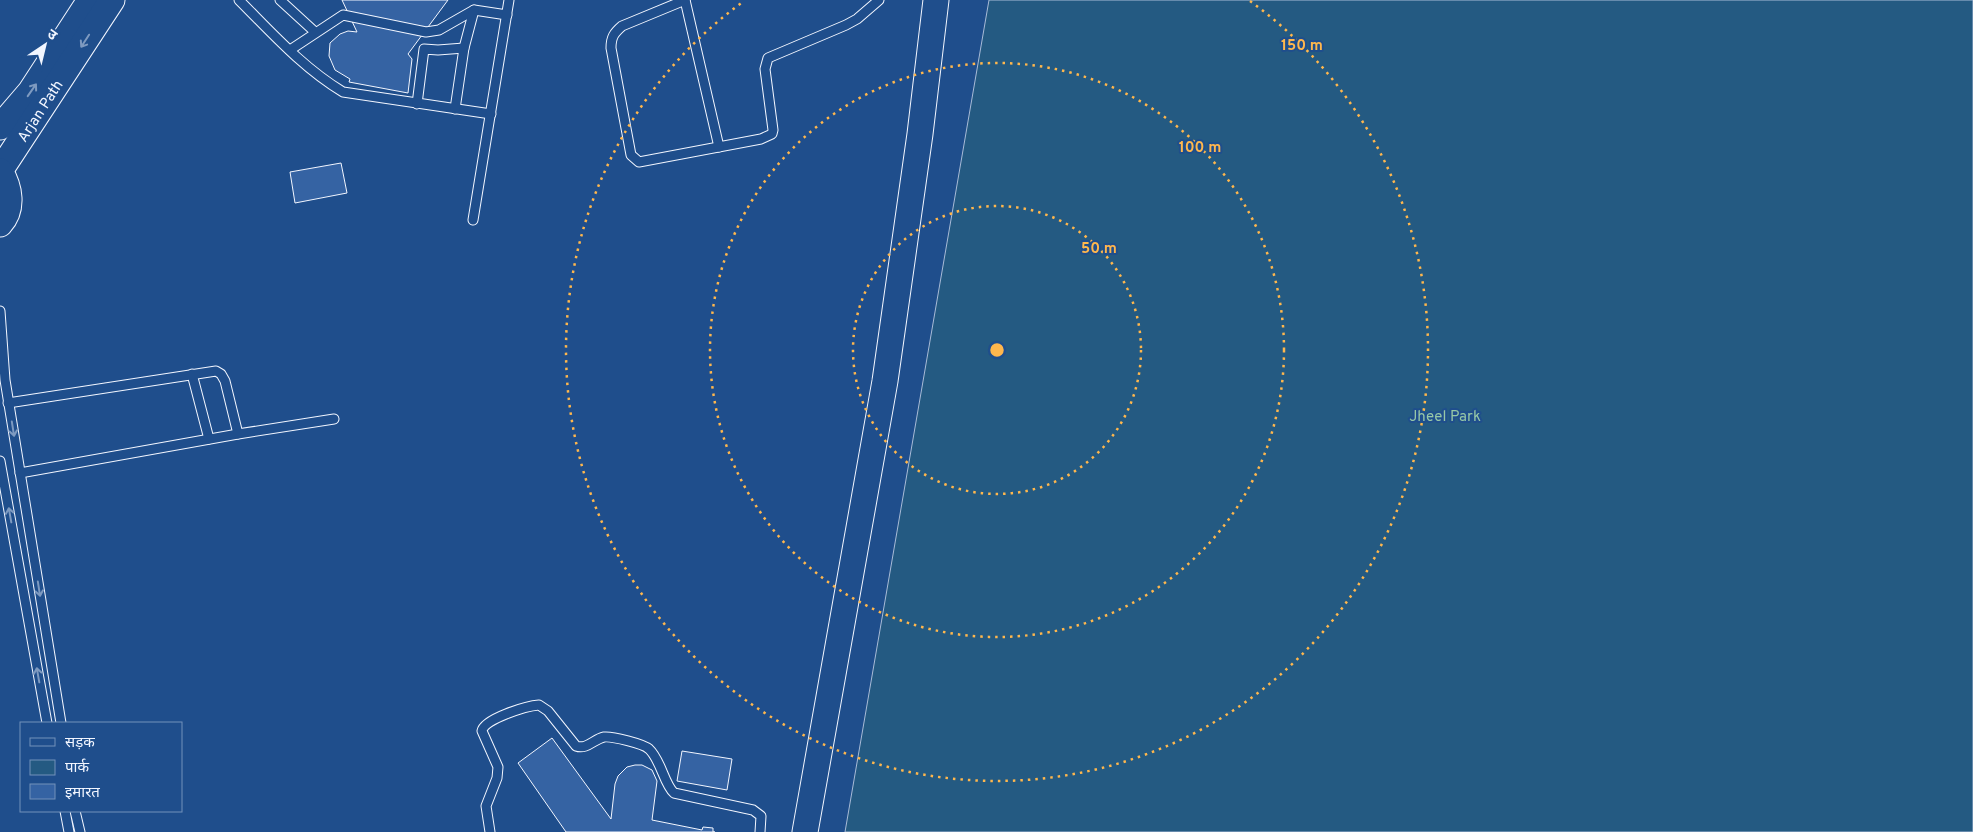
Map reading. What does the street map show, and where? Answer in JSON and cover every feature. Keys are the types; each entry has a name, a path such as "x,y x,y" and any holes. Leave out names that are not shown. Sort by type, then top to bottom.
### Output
{"main road":[{"name":"Arjan Path","path":"0,127 30,92 90,0"},
{"name":"Arjan Path","path":"0,171 112,0"},
{"path":"805,832 885,381 920,134 936,0"},
{"path":"820,832 897,375 948,0"},
{"path":"0,171 7,183 10,196 8,208 0,224"}],"lane":[{"path":"238,0 325,81 343,92 490,114"},
{"path":"280,0 315,32"},
{"path":"473,220 509,0"},
{"path":"719,147 685,0 622,26 614,33 611,39 611,48 631,155 634,160 648,162 761,139 772,134 765,69 768,58 856,20 879,0"},
{"path":"290,50 343,15 426,32 439,30 474,10 507,15"},
{"path":"455,109 464,48 474,10"},
{"path":"418,104 424,49 464,48"},
{"path":"0,311 8,403 61,722"},
{"path":"8,403 216,371 225,380 238,434"},
{"path":"192,374 209,440"},
{"path":"20,473 334,419"},
{"path":"0,460 47,722"},
{"path":"490,832 486,806 497,778 498,767 482,727 490,720 539,704 548,711 576,746 583,747 604,737 645,746 651,750 664,773 668,787 674,793 753,810 761,816 760,832"},
{"path":"65,812 69,832"},
{"path":"75,812 80,832"}],"green space":[{"name":"Jheel Park","path":"989,0 1973,0 1973,832 845,832"}],"building":[{"path":"342,0 448,0 408,54 412,59 408,93 349,82 350,79 335,70 329,56 330,43 340,34 348,31 357,32"},
{"path":"341,163 347,193 295,203 290,172"},
{"path":"552,738 611,819 615,784 618,776 627,767 642,765 652,770 657,781 652,820 702,830 703,827 713,828 713,832 566,832 518,763"},
{"path":"682,751 732,759 727,790 677,781"}]}
